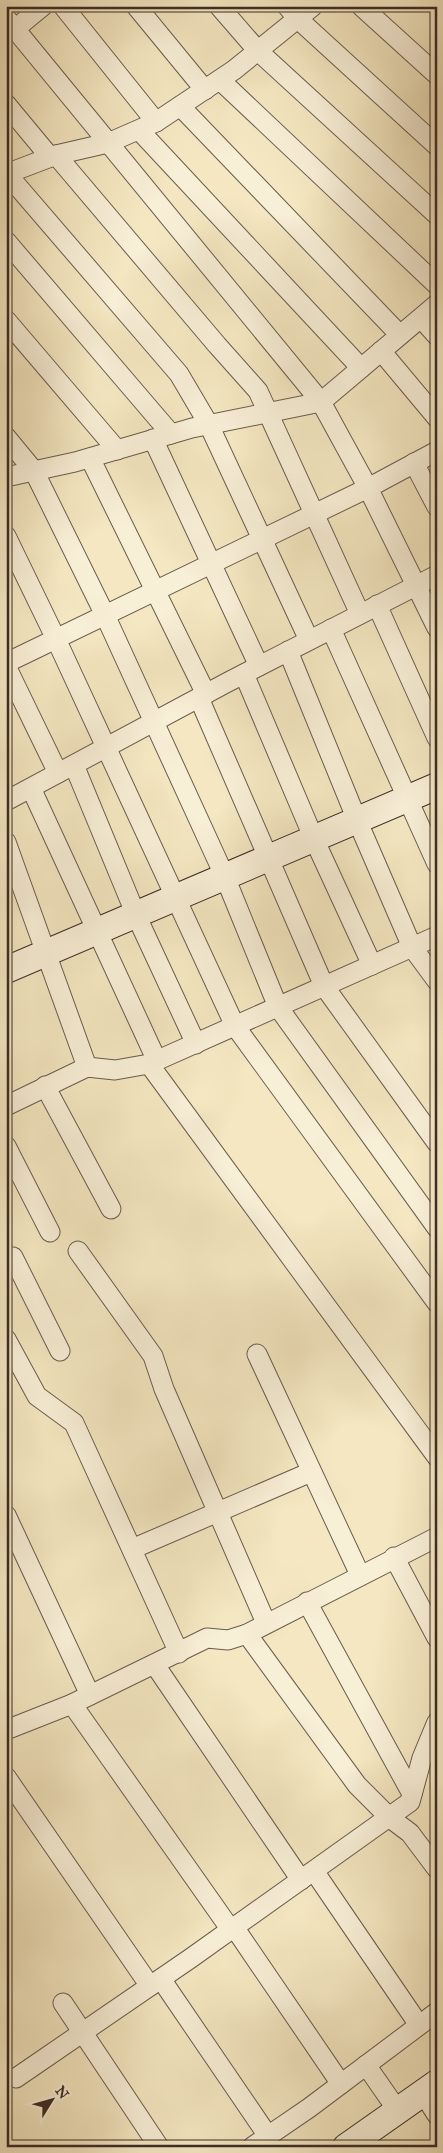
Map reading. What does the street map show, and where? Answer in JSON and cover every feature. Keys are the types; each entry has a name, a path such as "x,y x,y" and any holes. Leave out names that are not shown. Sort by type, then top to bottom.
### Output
{"street":[{"path":"43,6 11,23 108,144 321,402 368,488 437,628"},
{"path":"63,6 148,126 361,368"},
{"path":"136,6 212,85 437,285"},
{"path":"219,6 258,51 437,215"},
{"path":"310,640 209,425 179,374 7,174 53,156 108,144 148,126 212,85 258,51 292,13 313,6"},
{"path":"361,6 437,75"},
{"path":"292,13 437,146"},
{"path":"6,104 258,391 313,515 360,614"},
{"path":"180,106 400,335"},
{"path":"6,241 171,434"},
{"path":"6,477 90,458 171,434 321,402 437,304"},
{"path":"421,318 437,336"},
{"path":"6,320 117,450"},
{"path":"381,351 437,418"},
{"path":"6,437 34,471 105,616 225,877 278,1007 437,1228"},
{"path":"153,440 210,564 314,839 372,965"},
{"path":"196,1044 66,769 6,664 368,488 437,452"},
{"path":"90,458 156,591 203,696 267,859 324,986 437,1143"},
{"path":"414,464 437,507"},
{"path":"6,536 56,639 235,1026 437,1304"},
{"path":"6,801 251,670 437,575"},
{"path":"377,605 437,738"},
{"path":"332,629 437,864"},
{"path":"288,651 357,820 412,947 437,982"},
{"path":"6,970 437,786"},
{"path":"31,788 97,932 153,1063 437,1457"},
{"path":"6,842 87,1067"},
{"path":"6,1106 87,1067 115,1070 153,1063 437,936"},
{"path":"45,1086 111,1209"},
{"path":"6,1146 50,1232"},
{"path":"78,1251 153,1356 164,1389 266,1623"},
{"path":"6,1261 13,1257 60,1351"},
{"path":"6,1339 37,1396 74,1423 179,1653"},
{"path":"257,1354 360,1575"},
{"path":"132,1549 311,1472"},
{"path":"6,1515 90,1695"},
{"path":"6,1730 72,1704 208,1638 228,1640 247,1634 394,1557 437,1537"},
{"path":"394,1557 437,1638"},
{"path":"307,1602 412,1794"},
{"path":"247,1634 357,1785 390,1818 410,1833 437,1869"},
{"path":"155,1665 307,1875 419,2025"},
{"path":"72,1704 341,2084"},
{"path":"16,2078 233,1929 410,1802 422,1758 437,1722"},
{"path":"6,1777 268,2136"},
{"path":"63,2003 159,2147"},
{"path":"252,2147 341,2084 437,2012"},
{"path":"366,2065 398,2110"},
{"path":"346,2147 430,2088 437,2115"}]}
